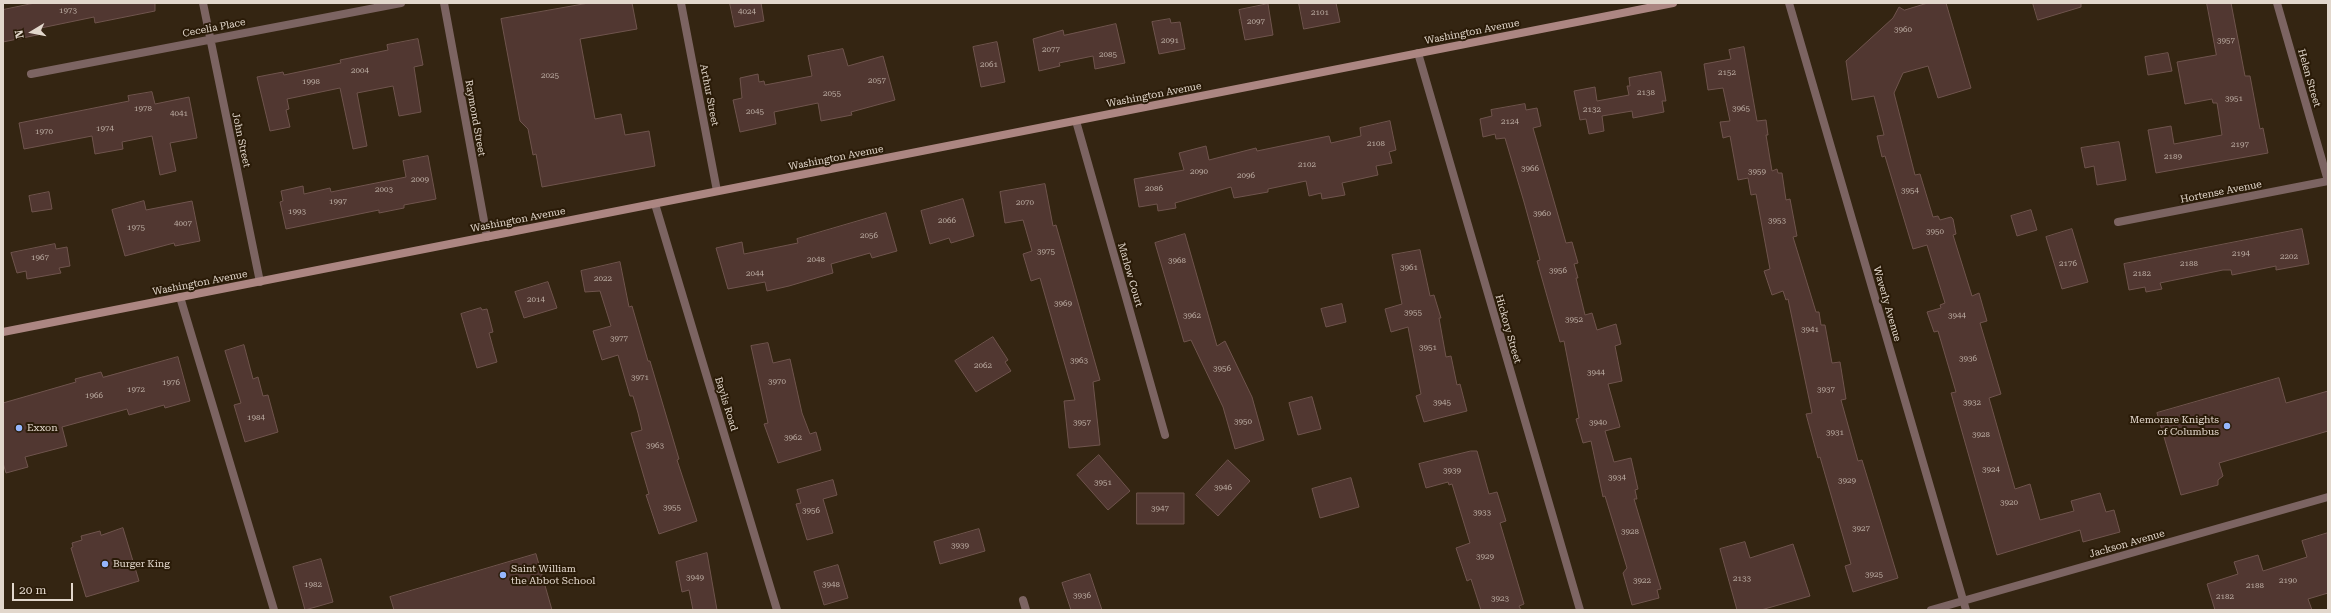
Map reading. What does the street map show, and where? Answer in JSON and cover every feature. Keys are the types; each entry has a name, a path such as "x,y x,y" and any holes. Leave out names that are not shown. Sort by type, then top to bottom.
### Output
{"street":[{"name":"John Street","path":"203,3 260,282"},
{"name":"Cecelia Place","path":"31,74 400,3"},
{"name":"Raymond Street","path":"444,3 487,237"},
{"name":"Arthur Street","path":"681,3 717,191"},
{"name":"Washington Avenue","path":"3,332 1673,3"},
{"name":"Waverly Avenue","path":"1789,3 1966,610"},
{"name":"Helen Street","path":"2276,3 2328,181"},
{"name":"Hickory Street","path":"1418,53 1580,610"},
{"name":"Marlow Court","path":"1076,121 1165,435"},
{"name":"Hortense Avenue","path":"2118,222 2328,181"},
{"name":"Baylis Road","path":"655,204 777,610"},
{"path":"180,297 274,610"},
{"name":"Jackson Avenue","path":"1931,610 2328,497"},
{"path":"1023,600 1026,610"}],"building":[{"path":"35,3 155,3 155,11 95,23 94,17 41,28 42,34 3,42 3,10"},
{"path":"589,3 632,3 637,29 580,39 595,119 621,114 625,135 649,131 655,166 542,187 536,154 533,155 528,129 520,121 501,19"},
{"path":"730,3 761,3 764,21 735,27"},
{"path":"1299,3 1336,3 1340,22 1304,29"},
{"path":"1928,3 1946,3 1971,88 1938,98 1928,66 1903,73 1894,93 1915,175 1920,174 1933,217 1938,216 1940,220 1951,217 1953,219 1956,234 1953,235 1972,296 1979,293 1987,321 1980,323 2001,394 1989,398 2015,489 2030,484 2040,520 2074,511 2071,501 2100,493 2106,512 2114,510 2120,532 2083,542 2080,530 1997,555 1951,393 1956,392 1938,331 1934,332 1927,312 1941,308 1940,305 1945,303 1927,245 1913,249 1885,156 1882,157 1877,136 1884,135 1874,96 1852,100 1846,61 1893,18 1899,7 1904,10"},
{"path":"2033,3 2081,3 2081,7 2038,20"},
{"path":"2207,3 2231,3 2245,76 2250,76 2260,129 2263,128 2268,153 2156,173 2148,130 2171,126 2174,144 2222,135 2217,103 2213,103 2212,99 2185,104 2177,62 2216,55"},
{"path":"1268,4 1273,35 1245,40 1239,10"},
{"path":"1170,19 1171,23 1180,22 1185,49 1159,54 1152,22"},
{"path":"1116,24 1125,63 1095,69 1093,56 1059,63 1060,66 1039,71 1033,39 1063,30 1064,35"},
{"path":"418,39 423,65 414,67 421,112 399,116 393,86 357,93 367,146 353,149 340,88 287,99 289,109 286,110 290,127 270,131 257,77 283,72 284,75 341,63 340,60 388,50 387,45"},
{"path":"997,42 1005,82 981,87 973,47"},
{"path":"1744,47 1757,121 1766,120 1768,135 1766,135 1772,171 1777,169 1778,173 1782,173 1786,200 1790,199 1797,236 1793,237 1816,312 1819,312 1821,325 1825,325 1832,363 1840,362 1846,399 1841,400 1858,461 1862,460 1898,578 1853,592 1845,566 1851,564 1806,414 1812,413 1788,299 1786,300 1783,291 1772,295 1764,271 1770,269 1756,194 1751,195 1748,178 1738,180 1730,136 1723,138 1720,122 1730,121 1723,88 1708,90 1704,64 1731,59 1729,50"},
{"path":"843,49 848,66 883,56 895,100 851,112 852,115 821,121 818,103 774,112 776,124 740,132 733,100 742,98 740,78 758,74 759,82 764,81 765,85 812,76 808,56"},
{"path":"2168,53 2172,71 2148,75 2145,57"},
{"path":"1661,72 1666,101 1662,101 1664,112 1633,118 1632,111 1602,116 1604,131 1589,134 1586,119 1580,120 1574,91 1595,87 1597,101 1629,95 1627,86 1630,86 1629,78"},
{"path":"152,92 155,104 189,97 197,138 170,143 176,171 160,175 152,136 122,142 123,149 95,154 92,136 24,149 19,123 129,101 128,96"},
{"path":"1525,104 1526,110 1537,108 1541,126 1533,128 1566,243 1572,242 1578,263 1574,264 1585,315 1592,313 1597,330 1616,324 1621,344 1615,346 1622,381 1608,384 1620,427 1605,431 1614,462 1631,458 1638,489 1635,490 1637,499 1634,499 1661,589 1657,590 1659,598 1632,605 1623,573 1627,568 1605,496 1603,497 1591,441 1583,443 1576,419 1579,418 1564,341 1560,342 1537,261 1540,260 1505,138 1496,139 1495,134 1483,137 1480,119 1492,116 1491,110"},
{"path":"1390,121 1396,150 1389,152 1392,163 1376,166 1378,175 1342,183 1345,195 1322,199 1321,193 1309,196 1306,181 1268,189 1268,192 1234,198 1231,187 1175,203 1176,208 1158,211 1157,204 1139,207 1134,179 1184,170 1179,153 1206,146 1209,160 1256,148 1257,151 1329,136 1331,143 1361,136 1360,128"},
{"path":"2119,142 2126,180 2097,185 2094,166 2085,168 2081,148"},
{"path":"428,156 436,199 404,205 404,208 379,213 379,210 286,229 280,202 283,201 281,191 303,186 304,194 330,188 331,192 406,177 403,161"},
{"path":"1045,184 1053,226 1056,225 1100,380 1093,382 1100,445 1069,448 1064,401 1075,400 1040,278 1031,281 1023,254 1032,251 1023,220 1005,223 1000,192"},
{"path":"49,192 52,209 32,212 29,196"},
{"path":"963,199 974,236 951,243 949,238 930,244 921,211"},
{"path":"144,201 146,210 192,201 200,241 175,246 174,243 125,256 112,210"},
{"path":"2031,210 2037,230 2017,236 2011,216"},
{"path":"886,213 897,251 872,258 870,253 831,264 833,273 767,291 765,282 728,289 716,248 742,242 744,254 798,243 797,239"},
{"path":"2072,229 2088,282 2062,289 2046,237"},
{"path":"2302,229 2309,264 2276,270 2276,266 2232,275 2231,270 2223,270 2160,283 2162,289 2146,292 2145,287 2129,290 2124,264"},
{"path":"1185,234 1217,346 1225,341 1252,397 1264,440 1235,449 1223,407 1191,340 1184,342 1155,243"},
{"path":"55,244 56,249 67,247 70,266 59,268 61,273 27,279 26,271 17,273 11,253"},
{"path":"1420,250 1430,296 1434,295 1441,318 1439,318 1446,357 1451,356 1457,385 1460,384 1467,411 1424,422 1416,396 1421,394 1408,327 1391,332 1385,309 1402,304 1392,255"},
{"path":"620,262 629,307 632,306 648,361 650,361 679,459 677,460 697,521 659,534 646,495 649,494 631,433 642,430 633,396 630,396 618,355 602,360 593,331 611,326 600,291 585,292 581,271"},
{"path":"548,282 557,308 524,318 515,292"},
{"path":"1342,304 1346,322 1326,327 1321,309"},
{"path":"481,308 482,310 487,309 493,332 489,333 497,362 477,368 461,314"},
{"path":"993,337 1008,360 1005,362 1011,371 976,392 955,361"},
{"path":"768,343 773,363 790,359 802,413 810,434 816,432 821,450 778,463 764,424 768,423 751,346"},
{"path":"244,345 253,379 258,377 263,396 268,395 278,432 245,442 234,405 241,403 225,351"},
{"path":"178,357 190,401 165,408 164,405 129,415 127,409 62,427 67,446 25,457 28,467 6,473 3,463 3,403 76,382 75,379 101,372 103,377"},
{"name":"Memorare Knights of Columbus","path":"2279,378 2286,403 2328,391 2328,431 2219,463 2223,476 2218,480 2218,485 2181,495 2157,413"},
{"path":"1312,397 1321,429 1298,435 1289,403"},
{"path":"1471,451 1477,451 1489,494 1497,492 1506,521 1500,523 1524,604 1519,606 1521,610 1481,610 1471,579 1467,581 1456,548 1470,543 1452,484 1449,485 1448,482 1426,488 1419,464"},
{"path":"1099,455 1130,491 1108,510 1077,475"},
{"path":"1228,460 1250,481 1218,516 1196,495"},
{"path":"1351,478 1359,507 1320,518 1312,489"},
{"path":"833,480 837,495 823,499 833,533 807,540 796,504 801,503 797,490"},
{"path":"1137,493 1184,493 1184,524 1137,524"},
{"name":"Burger King","path":"123,528 139,581 86,597 71,548 73,547 72,543 82,540 81,536 100,531 101,535"},
{"path":"979,529 985,551 940,564 934,542"},
{"path":"2328,533 2328,593 2308,599 2312,610 2215,610 2207,584 2238,574 2234,562 2258,555 2263,571 2307,557 2302,541"},
{"path":"1745,542 1750,558 1793,544 1810,596 1761,610 1737,610 1720,549"},
{"path":"707,553 717,610 693,610 689,590 682,592 676,562"},
{"name":"Saint William the Abbot School","path":"536,554 552,610 394,610 390,597"},
{"path":"321,559 333,602 305,610 293,567"},
{"path":"838,565 848,598 824,605 814,572"},
{"path":"1090,574 1102,610 1071,610 1062,583"}],"place":[{"name":"Memorare Knights of Columbus","path":"2227,426"},
{"name":"Exxon","path":"19,428"},
{"name":"Burger King","path":"105,564"},
{"name":"Saint William the Abbot School","path":"503,575"}]}
